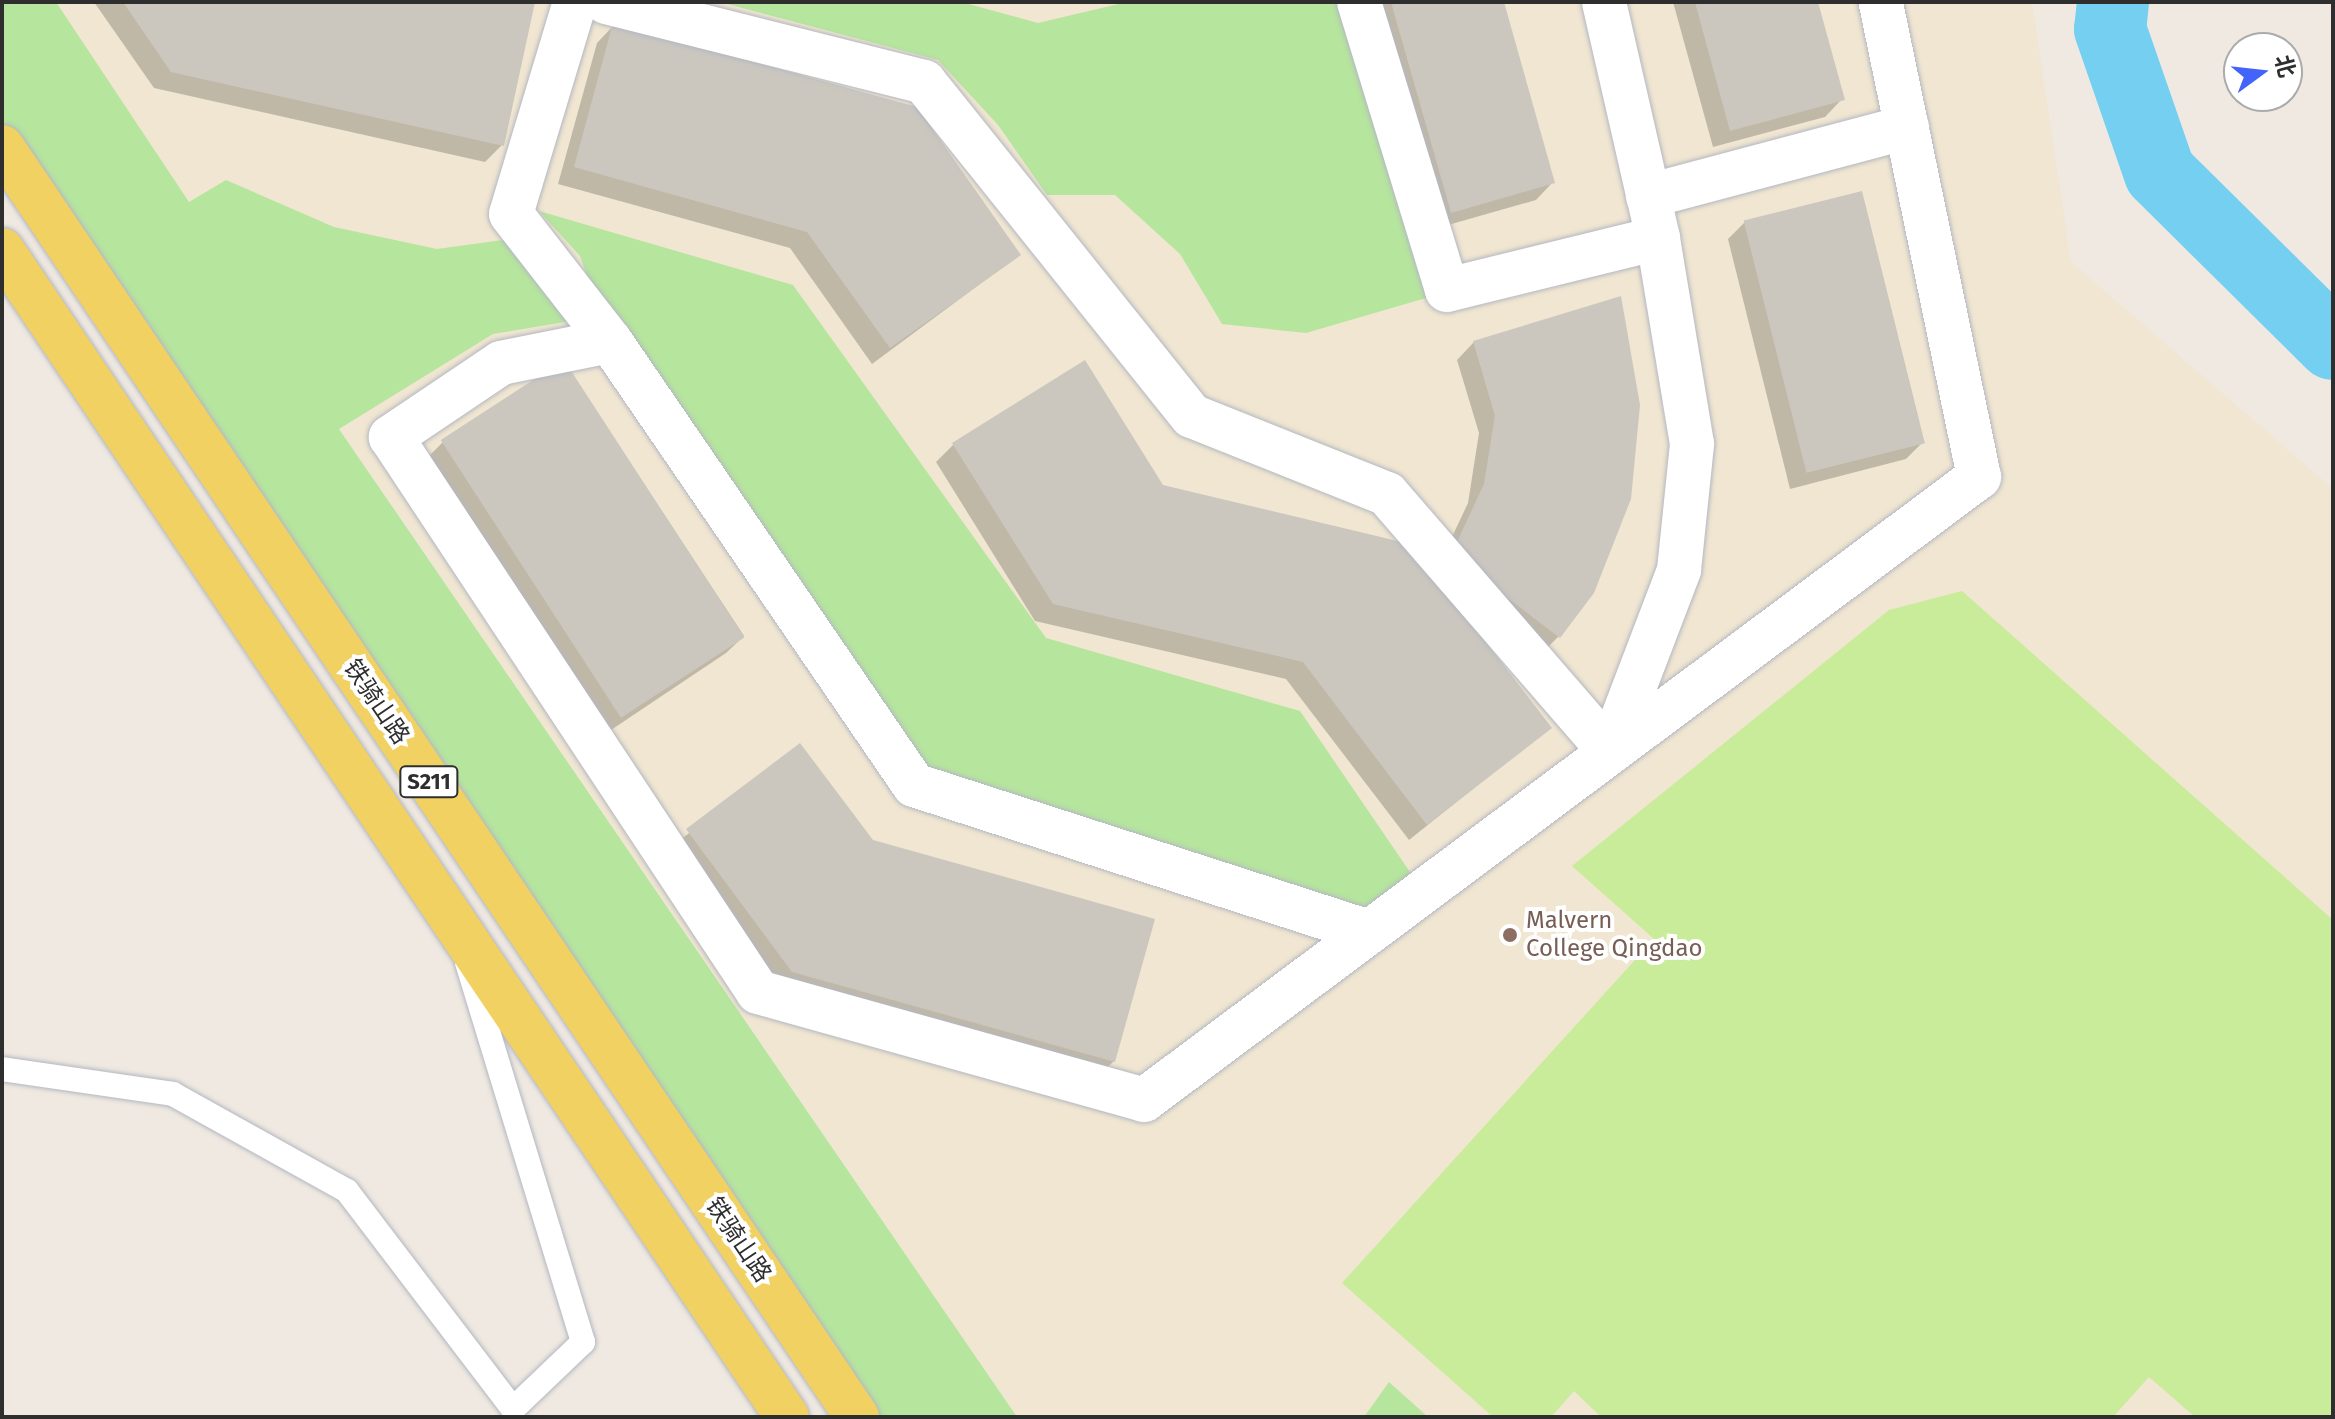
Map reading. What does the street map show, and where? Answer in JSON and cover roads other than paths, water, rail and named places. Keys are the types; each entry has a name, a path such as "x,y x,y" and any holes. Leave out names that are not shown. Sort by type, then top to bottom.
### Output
{"main road":[{"name":"铁骑山路","path":"2,147 857,1417"},
{"name":"S211","path":"2,250 787,1417"}],"street":[{"path":"575,2 511,214 610,341 914,785 1369,932"},
{"path":"606,2 924,82 1192,416 1387,494 1610,751"},
{"path":"1359,2 1447,290 1658,238"},
{"path":"1604,2 1658,238 1690,459 1679,570 1610,751"},
{"path":"610,341 501,363 391,437 758,992 1144,1100 1979,477 1881,2"},
{"path":"1648,196 1907,127"}],"lane":[{"path":"2,1069 173,1094 347,1191 513,1409 583,1342 454,923"}],"waterway":[{"path":"2113,2 2110,29 2160,173 2333,344"}],"place":[{"name":"Malvern College Qingdao","path":"1510,935"}]}
